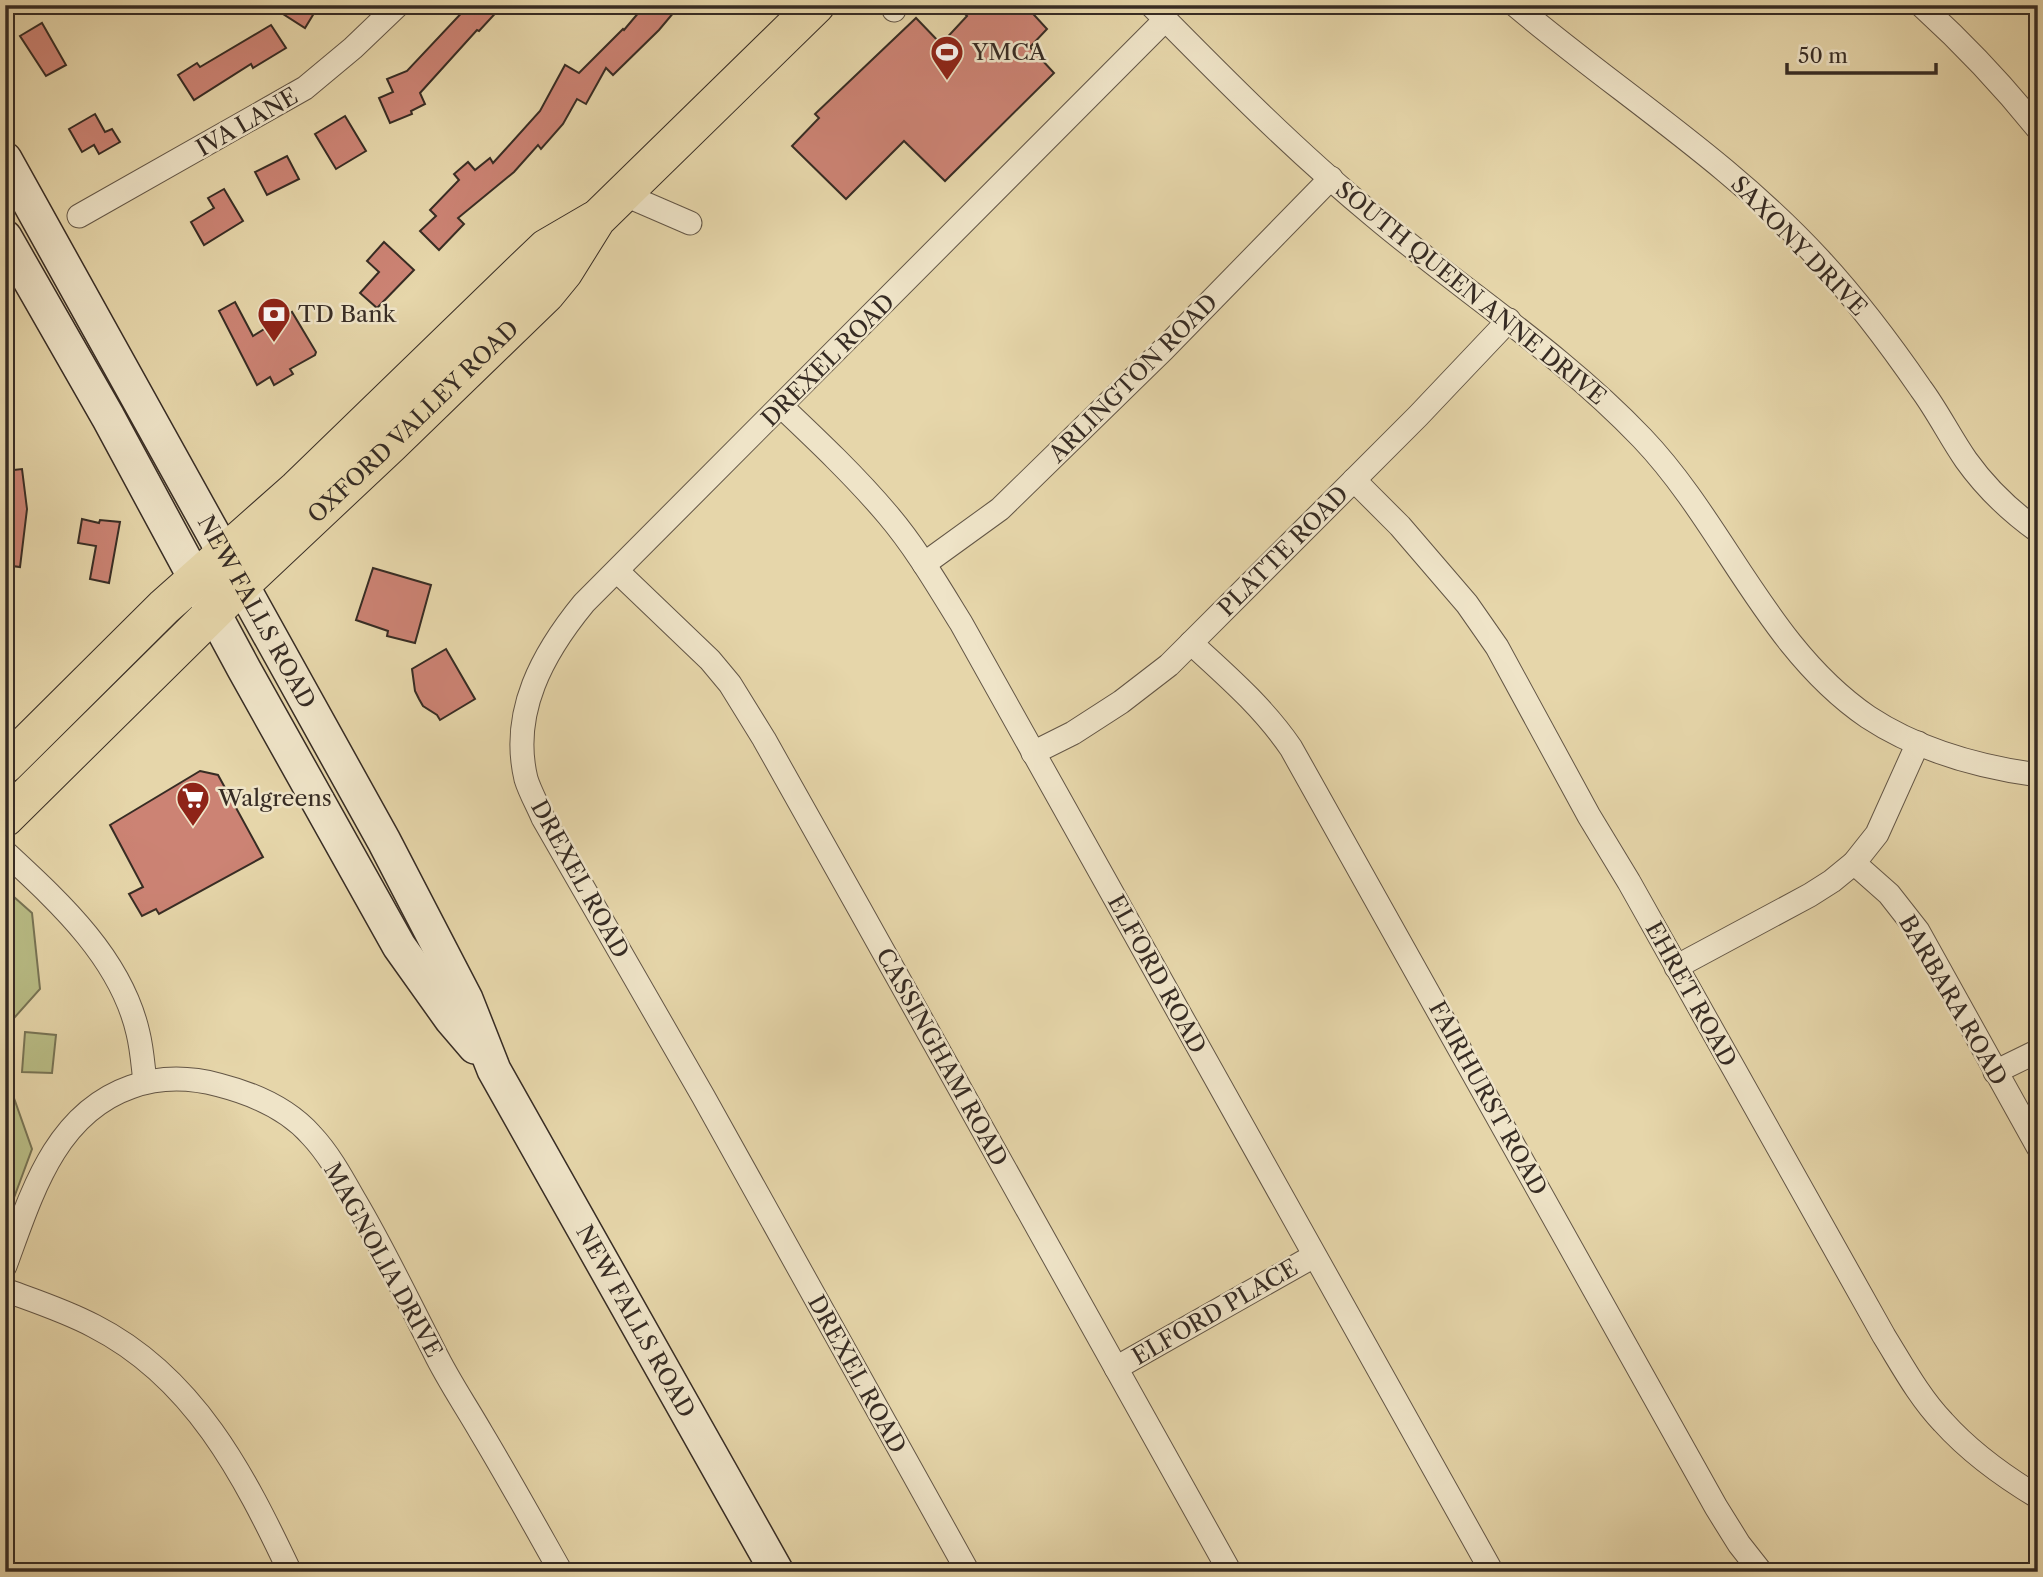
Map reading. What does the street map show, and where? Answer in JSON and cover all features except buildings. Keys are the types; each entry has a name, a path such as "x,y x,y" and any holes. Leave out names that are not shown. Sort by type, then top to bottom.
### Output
{"main road":[{"name":"OXFORD VALLEY ROAD","path":"5,818 213,612 232,570 391,444 546,294 564,272 597,219 816,5"},
{"name":"NEW FALLS ROAD","path":"5,159 384,841 466,999 494,1070 777,1572"},
{"name":"NEW FALLS ROAD","path":"5,237 108,417 399,946 451,1019 494,1070"},
{"path":"5,765 195,579 232,570"}],"street":[{"name":"IVA LANE","path":"79,216 305,88 353,48 398,5"},
{"name":"SAXONY DRIVE","path":"1515,5 1698,146 1818,258 1862,308 1908,370 1978,475 1999,500 2038,531"},
{"path":"1921,5 2002,83 2038,129"},
{"name":"SOUTH QUEEN ANNE DRIVE","path":"1158,13 1240,94 1374,217 1509,320 1596,393 1654,452 1698,507 1781,630 1807,664 1834,690 1868,717 1918,743 1996,768 2038,775"},
{"name":"DREXEL ROAD","path":"968,1572 703,1096 543,818 527,782 522,755 523,722 534,681 568,622 781,406 1158,13"},
{"name":"ARLINGTON ROAD","path":"924,564 1000,509 1164,349 1331,178"},
{"path":"623,194 690,223"},
{"name":"PLATTE ROAD","path":"1033,753 1073,733 1121,702 1169,665 1509,320"},
{"name":"ELFORD ROAD","path":"781,406 844,467 889,516 924,564 961,623 1492,1572"},
{"name":"EHRET ROAD","path":"1354,480 1444,575 1497,648 1877,1325 1922,1397 1942,1422 1971,1450 2038,1497"},
{"name":"CASSINGHAM ROAD","path":"617,571 710,660 730,684 764,739 1230,1572"},
{"name":"FAIRHURST ROAD","path":"1191,643 1248,695 1275,724 1291,748 1716,1507 1739,1544 1761,1572"},
{"path":"1676,967 1810,895 1854,863 1877,834 1918,743"},
{"path":"5,852 57,900 105,960 129,1005 138,1033 145,1082"},
{"name":"BARBARA ROAD","path":"1854,863 1889,894 1918,931 2038,1147"},
{"path":"1996,1072 2038,1051"},
{"name":"MAGNOLIA DRIVE","path":"5,1266 41,1174 61,1138 94,1105 118,1091 145,1082 179,1078 241,1090 277,1107 312,1136 341,1176 379,1242 435,1354 561,1572"},
{"name":"ELFORD PLACE","path":"1115,1368 1314,1256"},
{"path":"5,1290 96,1326 146,1359 171,1380 211,1428 251,1494 290,1572"}],"green space":[{"path":"5,889 32,913 40,989 6,1027 9,1084 32,1149 5,1222"},
{"path":"25,1032 56,1035 52,1073 22,1072"}],"place":[{"name":"YMCA","path":"947,82"},
{"name":"TD Bank","path":"274,344"},
{"name":"Walgreens","path":"193,828"}]}
